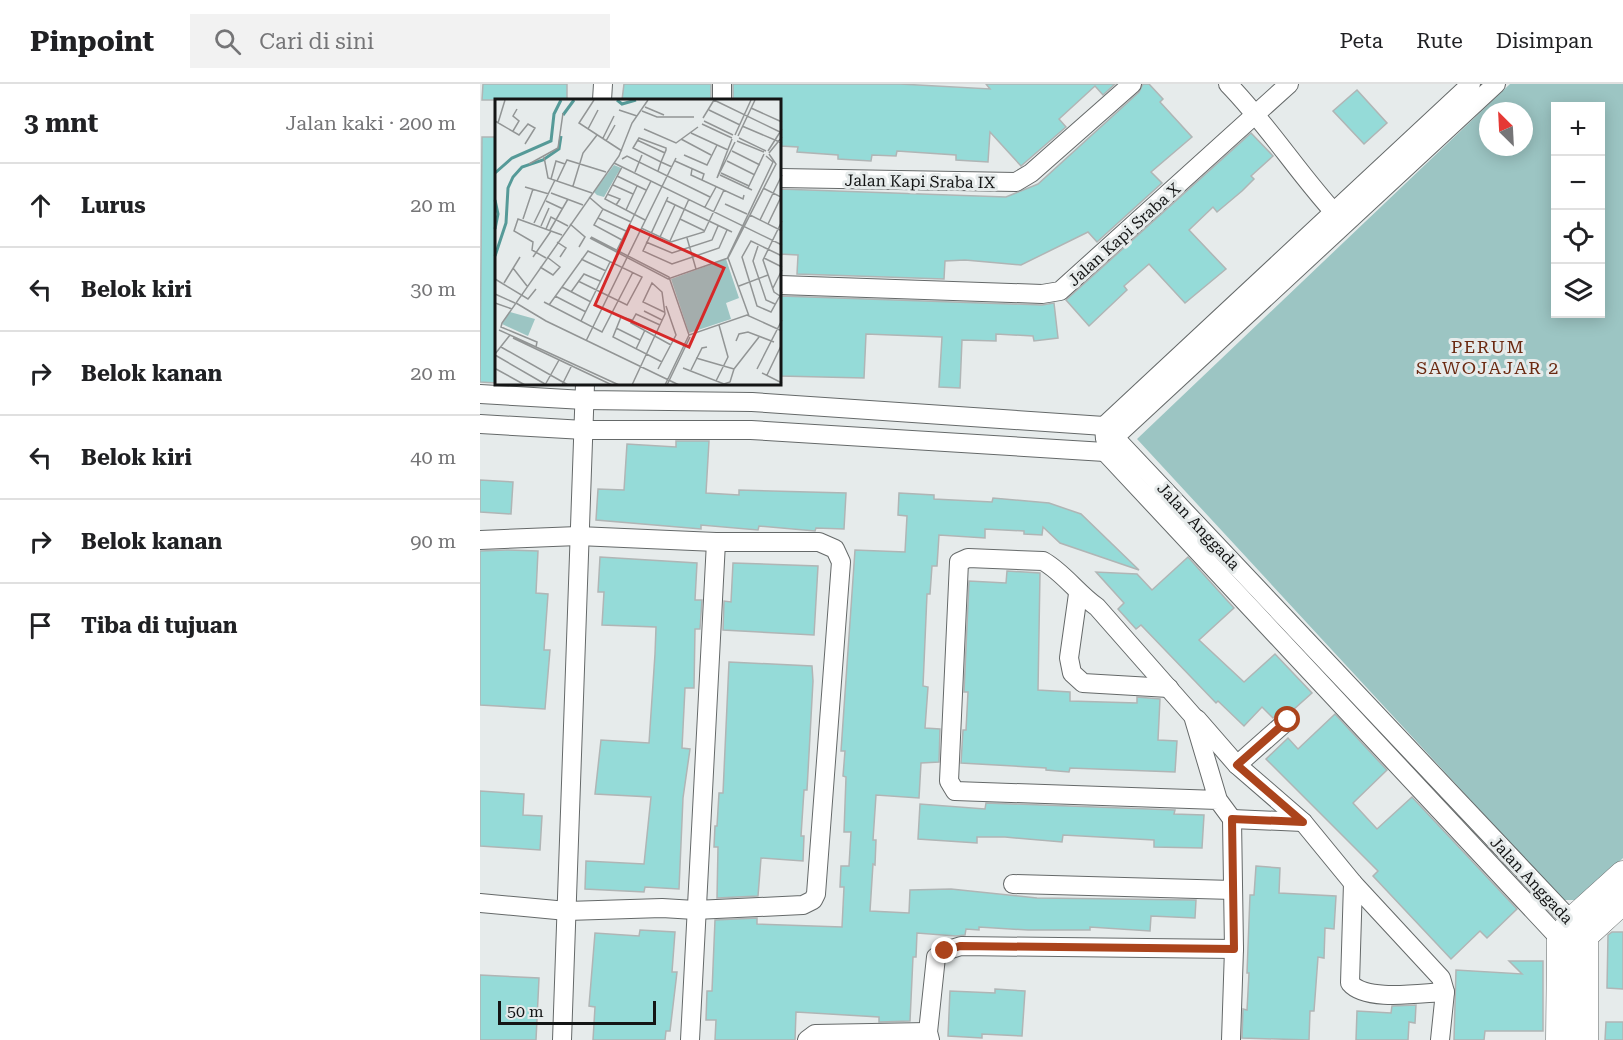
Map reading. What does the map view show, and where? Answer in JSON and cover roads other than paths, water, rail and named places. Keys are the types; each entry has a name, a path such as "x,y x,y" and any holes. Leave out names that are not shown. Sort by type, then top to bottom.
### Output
{"street":[{"path":"602,99 603,84"},
{"name":"Jalan Kapi Sraba IX","path":"782,178 994,184 1016,182 1031,172 1132,84"},
{"path":"1228,84 1257,113 1340,218"},
{"name":"Jalan Kapi Sraba X","path":"782,285 1042,294 1060,291 1288,84"},
{"path":"480,424 584,430 751,430 1108,439 1340,218 1471,84"},
{"path":"1340,218 1496,84"},
{"path":"480,394 584,392 752,402 1108,439"},
{"path":"562,1040 584,392"},
{"path":"751,430 752,402"},
{"name":"Jalan Anggada","path":"1108,439 1572,932"},
{"path":"480,540 578,536 716,542 819,542 835,549 841,562 816,894 813,900 803,905 695,910 662,908 567,911 480,903"},
{"path":"690,1040 716,542"},
{"path":"1218,800 955,791 949,781 958,562 968,558 1043,561 1052,566 1078,594 1097,607 1237,765 1303,822 1353,883 1430,964 1441,978 1445,992 1440,1040"},
{"path":"1078,594 1069,658 1072,673 1083,683 1169,688"},
{"path":"1193,716 1218,800 1232,819 1234,949 1231,1040"},
{"path":"1237,765 1288,720"},
{"path":"1232,819 1303,822"},
{"path":"1559,1040 1572,932 1623,874"},
{"path":"1353,883 1350,983 1356,990 1368,994 1445,992"},
{"path":"1013,884 1233,890"},
{"path":"1572,932 1623,901"},
{"path":"1572,932 1585,1040"},
{"path":"807,1040 815,1034 929,1036 936,957 953,948 1234,949"}],"district":[{"name":"PERUM SAWOJAJAR 2","path":"1488,357"}]}
